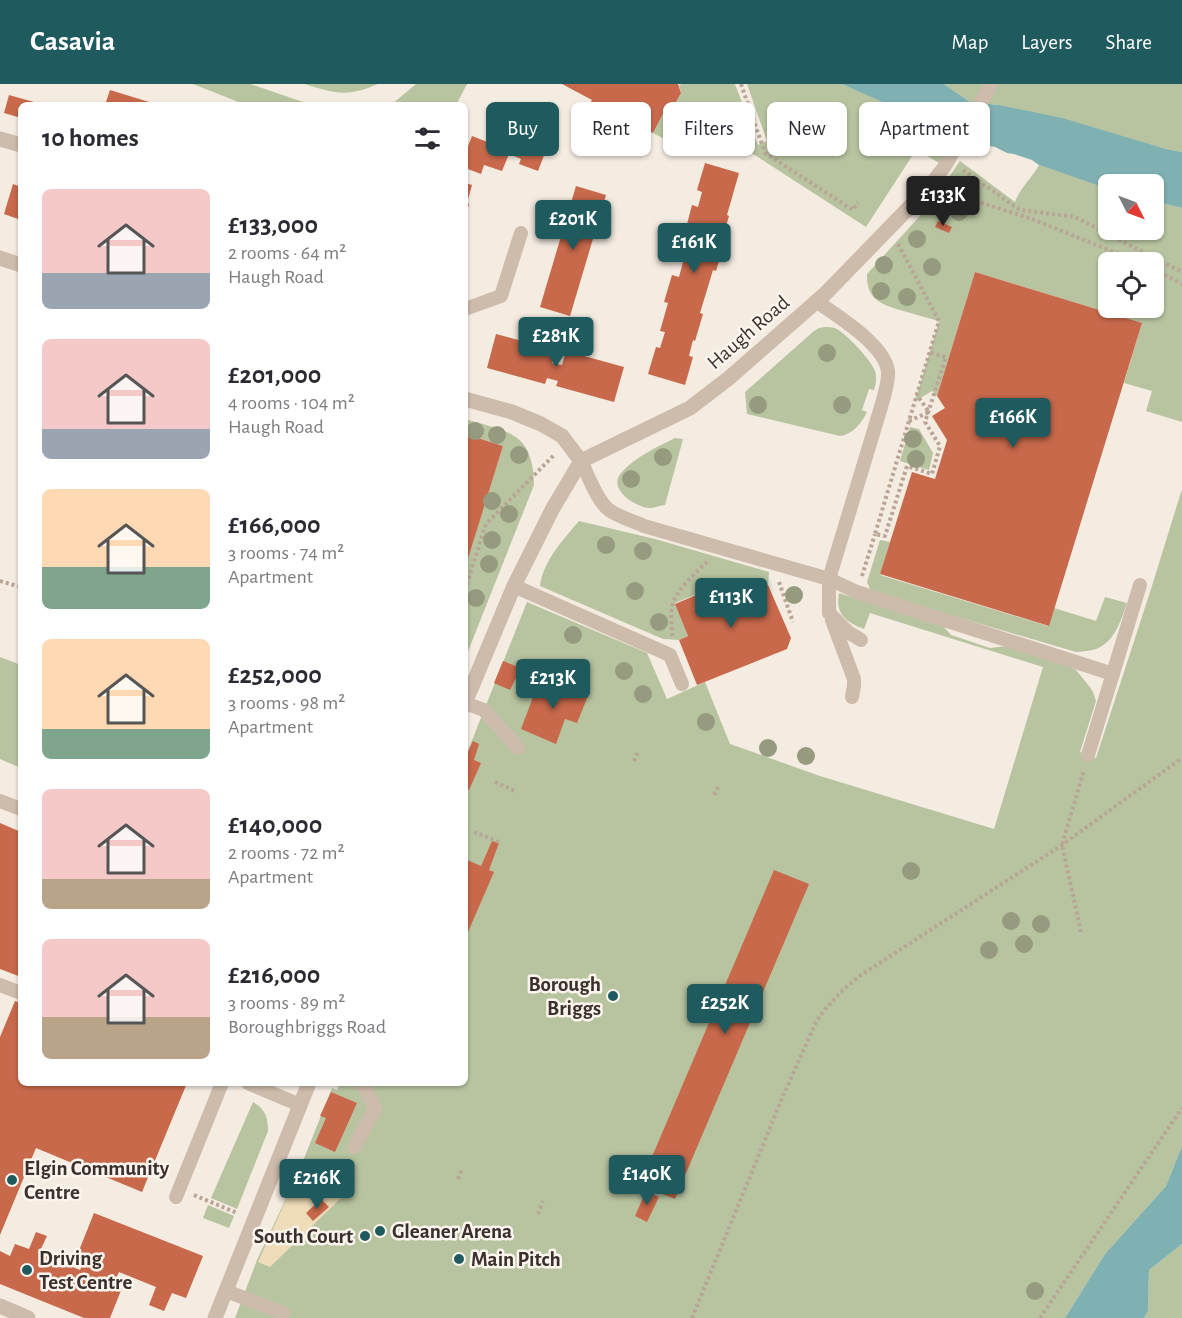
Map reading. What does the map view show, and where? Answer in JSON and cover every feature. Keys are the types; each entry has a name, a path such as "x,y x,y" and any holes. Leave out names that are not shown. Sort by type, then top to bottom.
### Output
{"street":[{"path":"0,139 18,144"},
{"name":"Haugh Road","path":"581,461 690,408 729,378 825,294 928,188"},
{"path":"0,258 18,264"},
{"path":"468,400 512,412 541,424 562,436 581,461 553,508 514,586 468,696"},
{"path":"215,1318 308,1086"},
{"path":"0,1306 28,1318"}],"lane":[{"name":"Haugh Road","path":"928,188 944,167 991,85"},
{"path":"468,308 501,296 521,233"},
{"path":"816,301 856,329 872,344 888,370 888,381 881,407 830,579 829,613 854,679 852,697"},
{"path":"581,461 598,496 608,510 644,526 830,579 858,592 1113,674"},
{"path":"1088,755 1140,585"},
{"path":"514,586 670,655 682,684"},
{"path":"829,613 848,632 861,640"},
{"path":"468,704 484,710 518,748"},
{"path":"0,801 18,808"},
{"path":"0,985 18,992"},
{"path":"177,1193 221,1086"},
{"path":"255,1086 300,1105"},
{"path":"354,1147 375,1109 364,1086"},
{"path":"226,1291 283,1313"}],"path":[{"path":"741,84 765,153 853,210 858,202"},
{"path":"944,167 954,176 962,170 1020,210 1075,218 1182,272"},
{"path":"928,188 1032,219 1114,252"},
{"path":"858,592 939,321 890,228"},
{"path":"1164,274 1182,284"},
{"path":"875,534 885,536 907,466 932,474 940,446 925,422 946,357 929,352"},
{"path":"917,394 929,412"},
{"path":"909,421 929,412"},
{"path":"468,581 486,524 566,443"},
{"path":"673,640 671,610 673,602 679,592 721,548"},
{"path":"779,564 776,574 793,622"},
{"path":"0,581 18,586"},
{"path":"634,761 638,752"},
{"path":"1081,932 1062,845 1088,755"},
{"path":"692,1318 783,1096 816,1022 825,1009 861,975 1062,845 1182,758"},
{"path":"495,782 517,792"},
{"path":"714,795 719,784"},
{"path":"474,832 499,842"},
{"path":"1040,1318 1182,1108"},
{"path":"458,1179 462,1169"},
{"path":"177,1193 254,1220"},
{"path":"538,1214 543,1201"}],"green space":[{"path":"193,84 250,84 303,102 238,102"},
{"path":"305,84 378,84 358,91 342,93"},
{"path":"416,84 467,84 458,102 395,102"},
{"path":"735,84 742,102 676,102 681,93 679,85"},
{"path":"747,84 842,84 884,102 859,102 859,156 912,156 866,227 755,155 755,137 758,145 767,141"},
{"path":"944,84 1182,84 1182,152 990,104 990,102 970,102"},
{"path":"663,114 663,138 653,133"},
{"path":"927,156 946,156 941,164"},
{"path":"960,161 1015,202 1039,165 1098,185 1098,240 1164,240 1164,204 1182,208 1182,422 1146,411 1152,391 1124,383 1142,323 1126,318 1164,318 1164,252 1098,252 1098,310 975,272 937,396 932,391 915,401 939,321 878,301 870,291 867,274 929,206"},
{"path":"825,327 835,328 845,335 875,371 875,388 874,390 869,389 862,410 867,412 853,431 840,436 747,414 745,392 814,331"},
{"path":"468,420 505,431 523,444 533,467 534,485 468,651 468,557 503,446 468,435"},
{"path":"910,427 919,429 933,453 929,470 900,461"},
{"path":"675,438 683,439 665,505 653,508 631,501 620,491 618,479 621,473 639,457"},
{"path":"1182,489 1182,1146 1166,1186 1105,1254 1065,1318 235,1318 257,1260 299,1171 332,1088 337,1090 339,1086 468,1086 468,750 527,602 647,653 667,699 705,682 730,744 820,776 994,829 1043,667 870,613 864,629 847,620 840,612 839,593 943,626 951,635 990,648 1007,646 1076,670 1093,692 1096,701 1080,752 1096,758"},
{"path":"579,521 655,539 769,572 768,585 760,581 741,588 737,578 675,603 688,636 679,640 663,639 540,586 549,559"},
{"path":"880,540 890,542 880,575 1048,626 1054,608 1096,621 1105,597 1127,603 1113,636 1103,646 1089,651 1076,652 876,593 870,589 867,582"},
{"path":"0,657 18,664 18,767 0,759"},
{"path":"253,1102 265,1114 268,1131 237,1209 211,1198"},
{"path":"208,1205 234,1216 229,1228 203,1218"},
{"path":"1182,1244 1182,1318 1144,1318 1148,1311 1149,1270"}],"sand":[{"path":"299,1171 345,1194 270,1267 258,1262"}],"water":[{"path":"842,84 944,84 970,102 882,102"},
{"path":"990,104 1062,118 1182,152 1182,208 1164,204 1164,174 1098,174 1098,185 990,146"},
{"path":"1182,1146 1182,1244 1149,1270 1148,1311 1144,1318 1065,1318 1105,1254 1166,1186"}],"building":[{"path":"562,84 678,84 681,93 676,102 663,102 663,114 653,133 651,132 651,102 591,102 592,100"},
{"path":"110,90 149,102 106,102"},
{"path":"9,95 34,102 18,102 18,117 4,113"},
{"path":"472,136 486,141 486,156 508,156 502,171 484,165 481,174 468,169 468,146"},
{"path":"514,156 544,156 538,171 519,164 521,159"},
{"path":"705,163 739,173 721,243 724,244 716,271 713,270 700,313 703,314 695,341 693,340 689,356 693,357 685,385 648,374 656,347 660,348 665,332 660,331 668,303 664,302 672,275 679,277 683,262 680,261 687,233 685,232 692,205 698,207 702,192 697,190"},
{"path":"13,184 18,186 18,219 4,214"},
{"path":"468,184 472,185 468,199"},
{"path":"576,186 606,195 570,316 540,307"},
{"path":"938,221 952,227 949,233 935,227"},
{"path":"975,272 1098,310 1098,318 1126,318 1142,323 1049,626 880,574 912,472 935,479 947,440 932,416 945,408 937,396"},
{"path":"496,334 555,350 552,363 562,365 566,351 624,367 614,402 556,386 558,381 547,378 545,384 487,368"},
{"path":"468,435 503,446 468,559"},
{"path":"737,578 741,588 760,580 768,585 791,638 787,649 697,685 679,640 688,636 675,604"},
{"path":"503,661 521,668 510,690 494,683"},
{"path":"541,676 588,696 577,723 565,719 556,744 521,729"},
{"path":"473,741 479,744 474,760 481,763 469,790 468,790 468,752"},
{"path":"0,823 18,831 18,976 0,969"},
{"path":"492,841 499,843 489,870 494,872 468,932 468,860 481,866"},
{"path":"774,870 809,884 675,1199 640,1185"},
{"path":"15,1001 18,1002 18,1086 186,1086 142,1192 36,1148 0,1235 0,1037"},
{"path":"331,1092 357,1103 335,1152 315,1143 326,1118 320,1116"},
{"path":"646,1191 659,1197 647,1222 635,1216"},
{"path":"321,1199 329,1207 313,1221 306,1213"},
{"path":"94,1213 203,1256 186,1298 172,1293 164,1311 149,1305 156,1287 119,1272 113,1285 122,1288 110,1318 84,1318 0,1284 0,1251 10,1256 15,1244 29,1249 36,1232 47,1236 39,1253 80,1270 86,1256 78,1253"}],"place":[{"name":"Borough Briggs","path":"613,996"},
{"name":"Elgin Community Centre","path":"12,1180"},
{"name":"Gleaner Arena","path":"380,1231"},
{"name":"South Court","path":"365,1236"},
{"name":"Main Pitch","path":"459,1259"},
{"name":"Driving Test Centre","path":"27,1270"}]}
